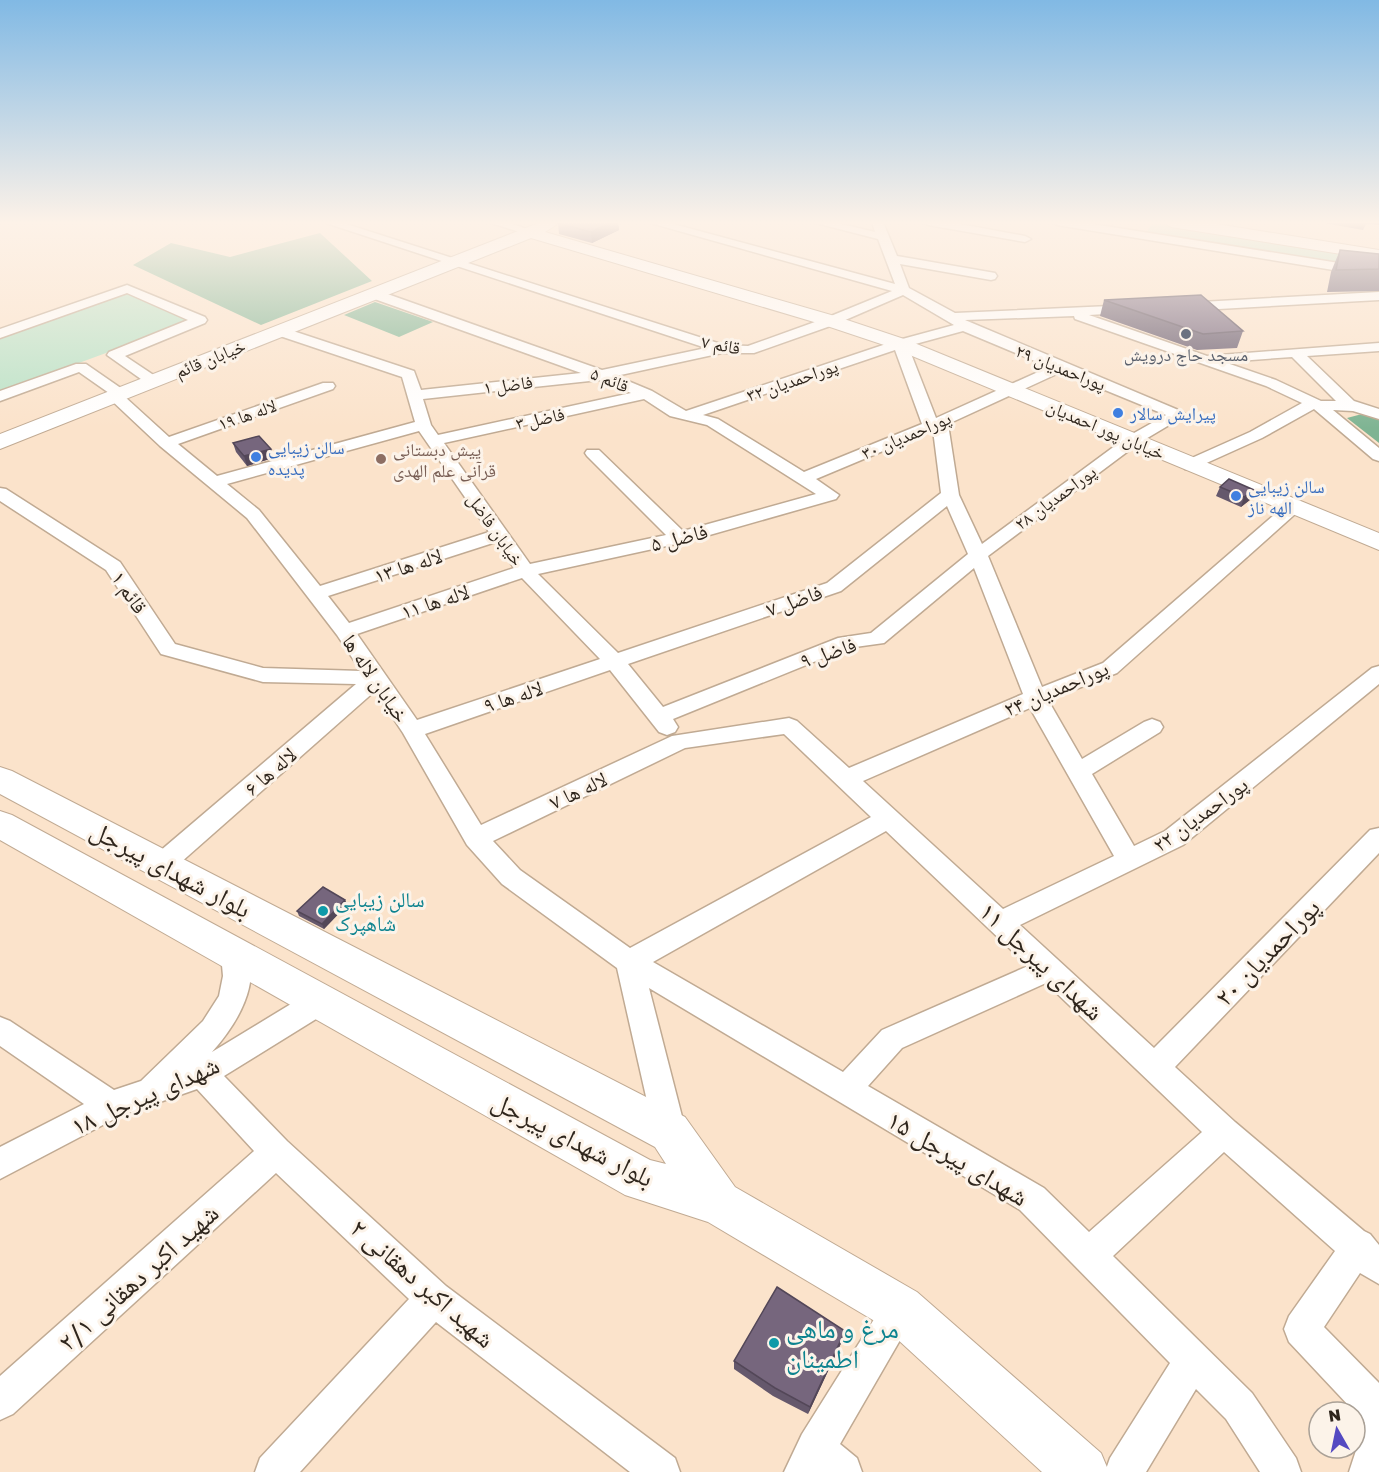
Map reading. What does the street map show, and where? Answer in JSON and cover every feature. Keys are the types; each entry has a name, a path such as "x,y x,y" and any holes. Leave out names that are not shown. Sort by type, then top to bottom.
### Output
{"street":[{"path":"0,334 122,291"},
{"path":"131,291 200,320 114,355 153,381"},
{"name":"خیابان قائم","path":"0,442 382,291"},
{"name":"قائم ۷","path":"543,291 723,348 749,350 831,321"},
{"name":"خیابان پور احمدیان","path":"729,291 900,344 1379,542"},
{"name":"پوراحمدیان ۲۹","path":"900,291 908,293 959,322 1060,367 1178,415 1133,440"},
{"path":"831,321 908,293"},
{"name":"قائم ۵","path":"374,294 601,375 647,394 675,413 711,422 830,495"},
{"path":"1170,307 1375,299"},
{"path":"1203,306 1220,320"},
{"name":"پوراحمدیان ۳۲","path":"685,416 959,322 1068,312 1147,308"},
{"path":"1068,312 1271,383 1316,404 1379,456"},
{"name":"خیابان فاضل","path":"279,331 410,374 423,425 525,571 615,662 680,741"},
{"path":"1244,341 1260,355"},
{"path":"900,344 936,424 950,495 978,555 1035,697 1130,861"},
{"path":"1202,359 1379,347"},
{"name":"فاضل ۱","path":"416,395 601,375 723,348"},
{"path":"1296,353 1353,406 1379,414"},
{"name":"خیابان لاله ها","path":"0,396 81,367 118,395 166,443 253,514 345,631 412,730 476,838 511,877 629,962"},
{"name":"پوراحمدیان ۳۰","path":"802,479 936,424 1060,367"},
{"name":"لاله ها ۱۹","path":"166,443 328,386"},
{"name":"فاضل ۳","path":"433,441 647,394"},
{"path":"1191,465 1316,404 1379,405"},
{"path":"216,482 423,425"},
{"name":"پوراحمدیان ۲۸","path":"978,555 1133,440"},
{"path":"593,453 679,538"},
{"name":"فاضل ۵","path":"525,571 679,538 830,495"},
{"name":"فاضل ۷","path":"615,662 834,586 950,495"},
{"name":"قائم ۱","path":"3,498 113,566 168,649 263,675 377,678"},
{"name":"پوراحمدیان ۲۴","path":"846,779 1035,697 1110,668 1294,507"},
{"name":"لاله ها ۱۳","path":"316,594 499,535"},
{"name":"فاضل ۹","path":"658,717 845,642 877,639 978,555"},
{"name":"لاله ها ۱۱","path":"345,631 525,571"},
{"name":"لاله ها ۹","path":"412,730 615,662"},
{"name":"پوراحمدیان ۲۲","path":"1000,923 1174,838 1379,673"},
{"name":"لاله ها ۶","path":"162,864 377,678"},
{"name":"شهدای پیرجل ۱۱","path":"680,741 789,726 1224,1132 1368,1256"},
{"path":"1078,772 1152,728"},
{"name":"لاله ها ۷","path":"476,838 680,741"},
{"name":"بلوار شهدای پیرجل","path":"7,788 162,864 670,1132 719,1203"},
{"path":"670,1132 629,962 890,818"},
{"name":"بلوار شهدای پیرجل","path":"0,824 641,1179 719,1203"},
{"name":"پوراحمدیان ۲۰","path":"1155,1067 1379,837"},
{"path":"147,1093 224,1018 236,991 238,974 235,954"},
{"name":"شهدای پیرجل ۱۵","path":"629,962 1032,1199 1239,1406 1282,1472"},
{"path":"846,1090 892,1039 1049,969"},
{"name":"شهدای پیرجل ۱۸","path":"0,1164 111,1105 202,1074 319,1002"},
{"path":"0,1030 111,1105"},
{"name":"شهید اکبر دهقانی ۲","path":"202,1074 276,1152 434,1298 661,1472"},
{"path":"1088,1256 1224,1132"},
{"name":"شهید اکبر دهقانی ۲/۱","path":"0,1401 276,1152"},
{"path":"719,1203 900,1309 1082,1472"},
{"path":"1368,1256 1302,1329 1379,1410"},
{"path":"274,1472 434,1298"},
{"path":"820,1464 900,1309"},
{"path":"1124,1472 1193,1360"},
{"path":"1368,1472 1379,1436"}],"green space":[{"path":"188,291 348,291 261,325"},
{"path":"125,293 193,321 0,392 0,337"},
{"path":"375,302 433,322 399,337 344,315"},
{"path":"1362,414 1379,419 1379,443 1347,418"}],"building":[{"path":"1201,295 1243,331 1203,334 1104,300"},
{"path":"259,436 271,449 244,456 233,443"},
{"path":"1229,479 1254,490 1244,497 1220,487"},
{"name":"سالن زیبایی شاهپرک","path":"323,887 345,900 322,924 297,911"},
{"path":"777,1287 845,1331 810,1407 775,1388 734,1361"}],"place":[{"name":"مسجد حاج درویش","path":"1186,334"},
{"name":"پیرایش سالار","path":"1118,413"},
{"name":"سالن زیبایی پدیده","path":"256,457"},
{"name":"پیش دبستانی قرآنی علم الهدی","path":"381,459"},
{"name":"سالن زیبایی الهه ناز","path":"1236,496"},
{"name":"سالن زیبایی شاهپرک","path":"323,911"},
{"name":"مرغ و ماهی اطمینان","path":"774,1343"}]}
